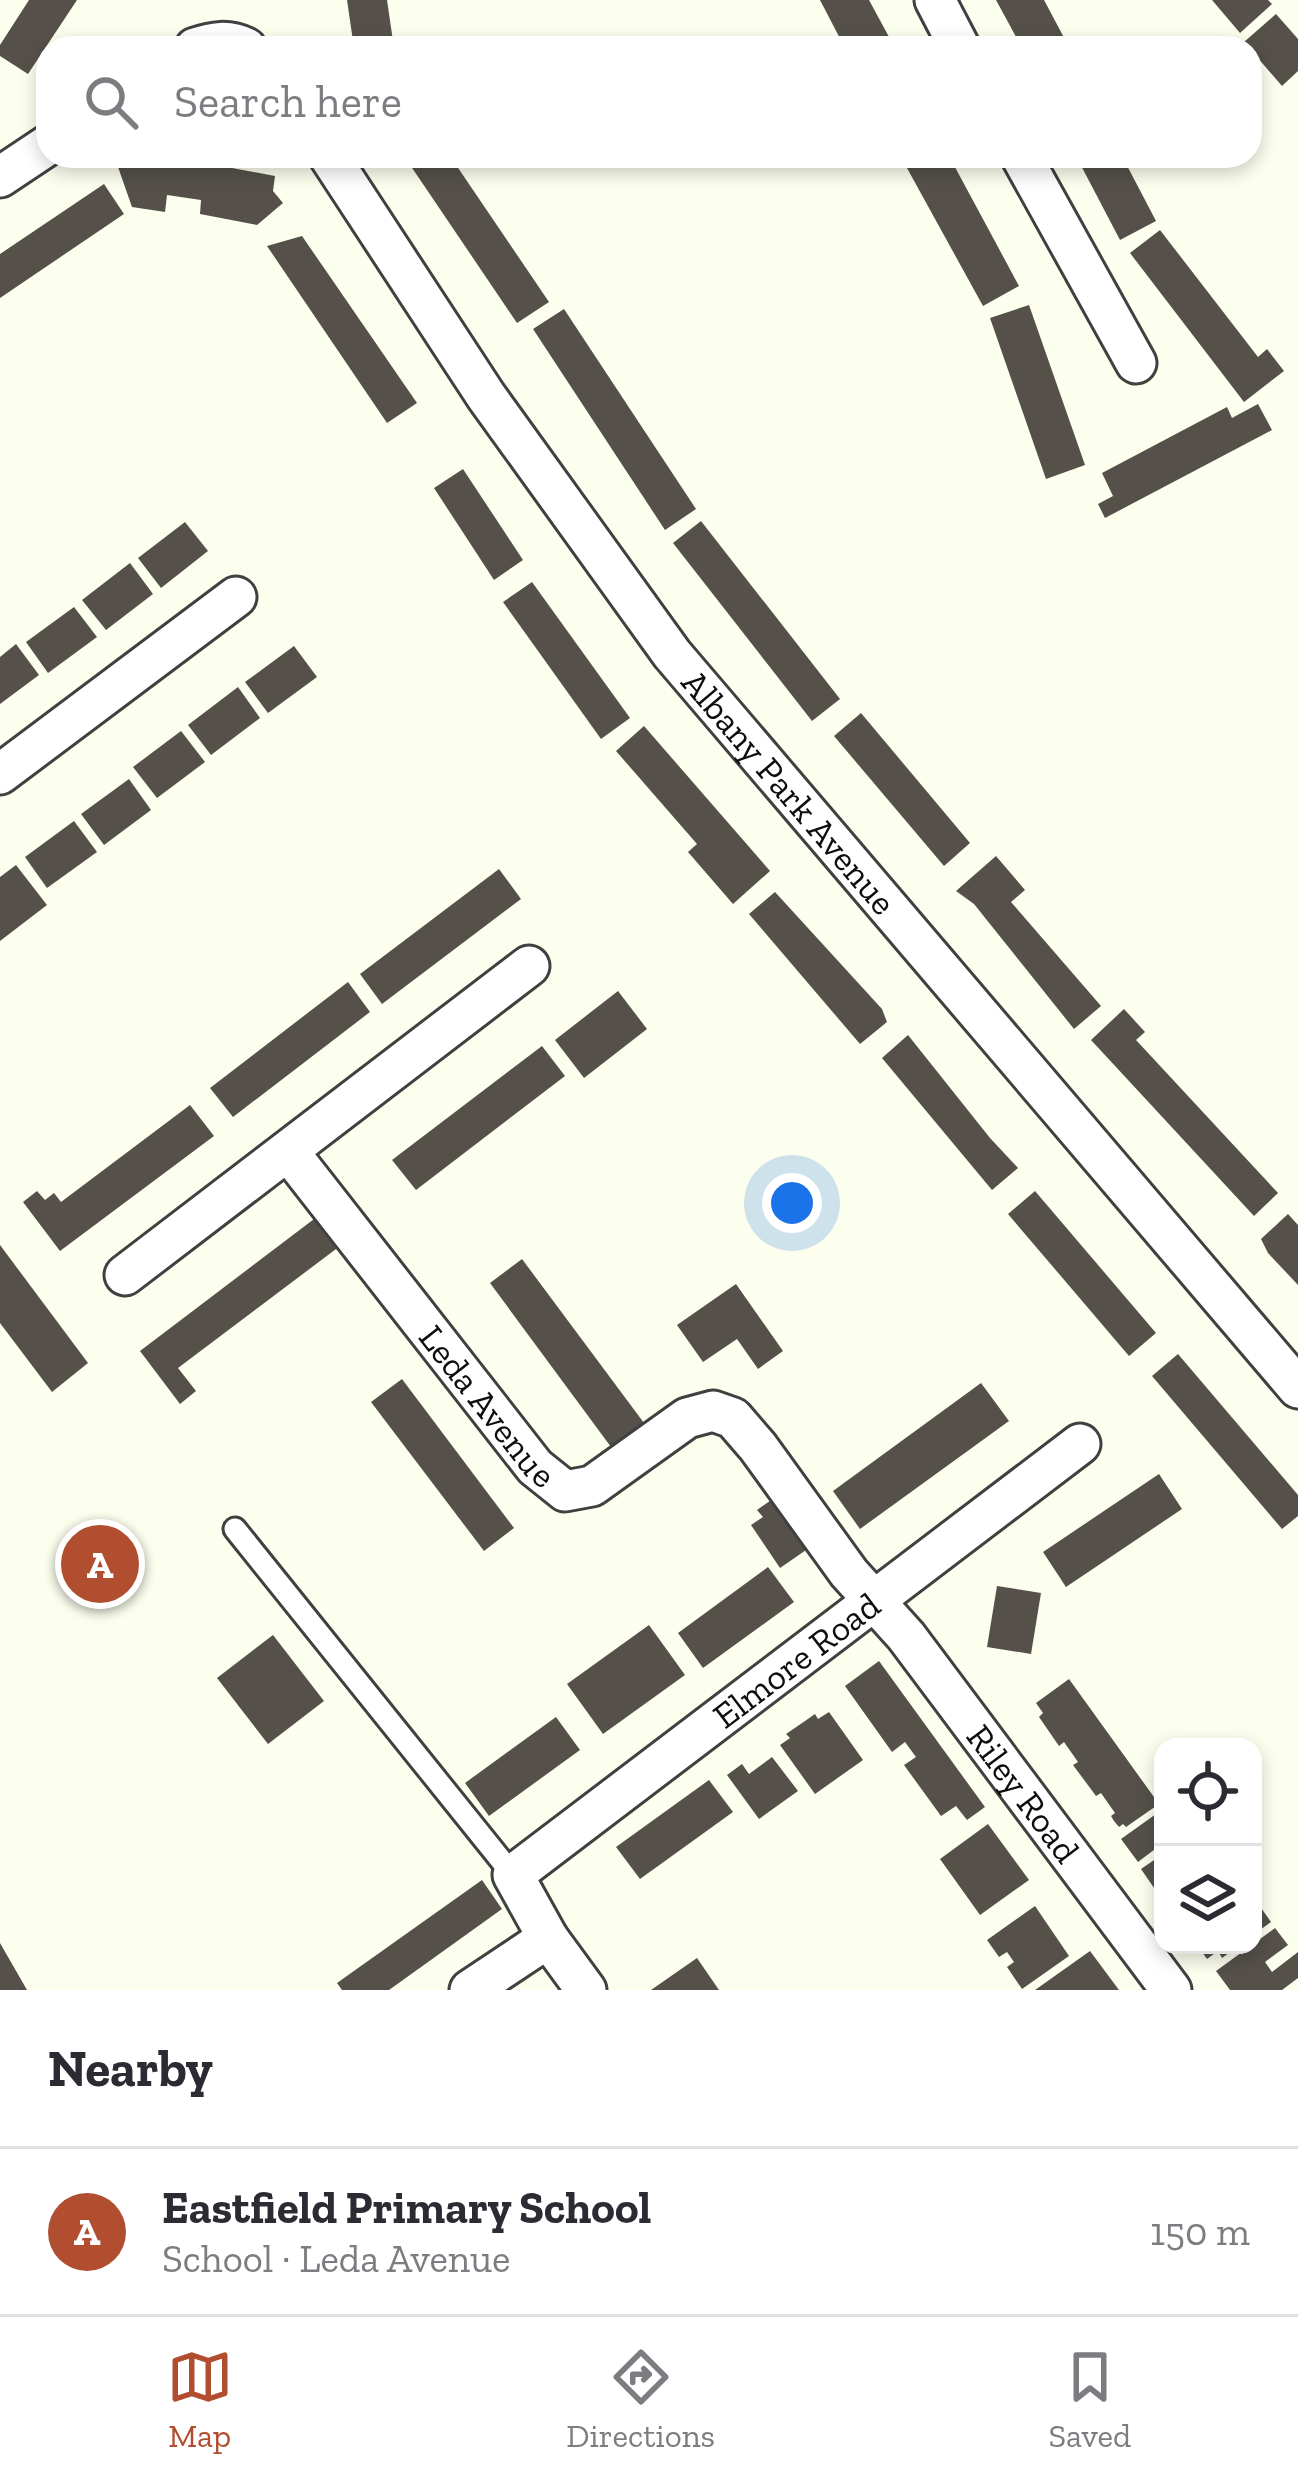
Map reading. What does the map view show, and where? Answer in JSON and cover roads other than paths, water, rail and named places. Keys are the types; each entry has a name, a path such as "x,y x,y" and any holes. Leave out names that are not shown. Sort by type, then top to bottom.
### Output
{"street":[{"path":"934,0 954,36"},
{"path":"0,177 36,153"},
{"name":"Albany Park Avenue","path":"337,168 486,396 672,653 1298,1388"},
{"path":"1028,168 1136,363"},
{"path":"0,774 236,597"},
{"path":"125,1275 529,966"},
{"name":"Leda Avenue","path":"288,1151 536,1467 565,1491 592,1486 687,1418 713,1412 733,1418 849,1573 874,1599"},
{"name":"Elmore Road","path":"514,1875 1080,1444"},
{"name":"Riley Road","path":"874,1599 1171,1990"},
{"path":"514,1875 548,1937 586,1990"},
{"path":"470,1990 548,1937"}],"lane":[{"path":"236,1528 514,1875"}],"place":[{"name":"Eastfield Primary School","path":"100,1564"}]}
